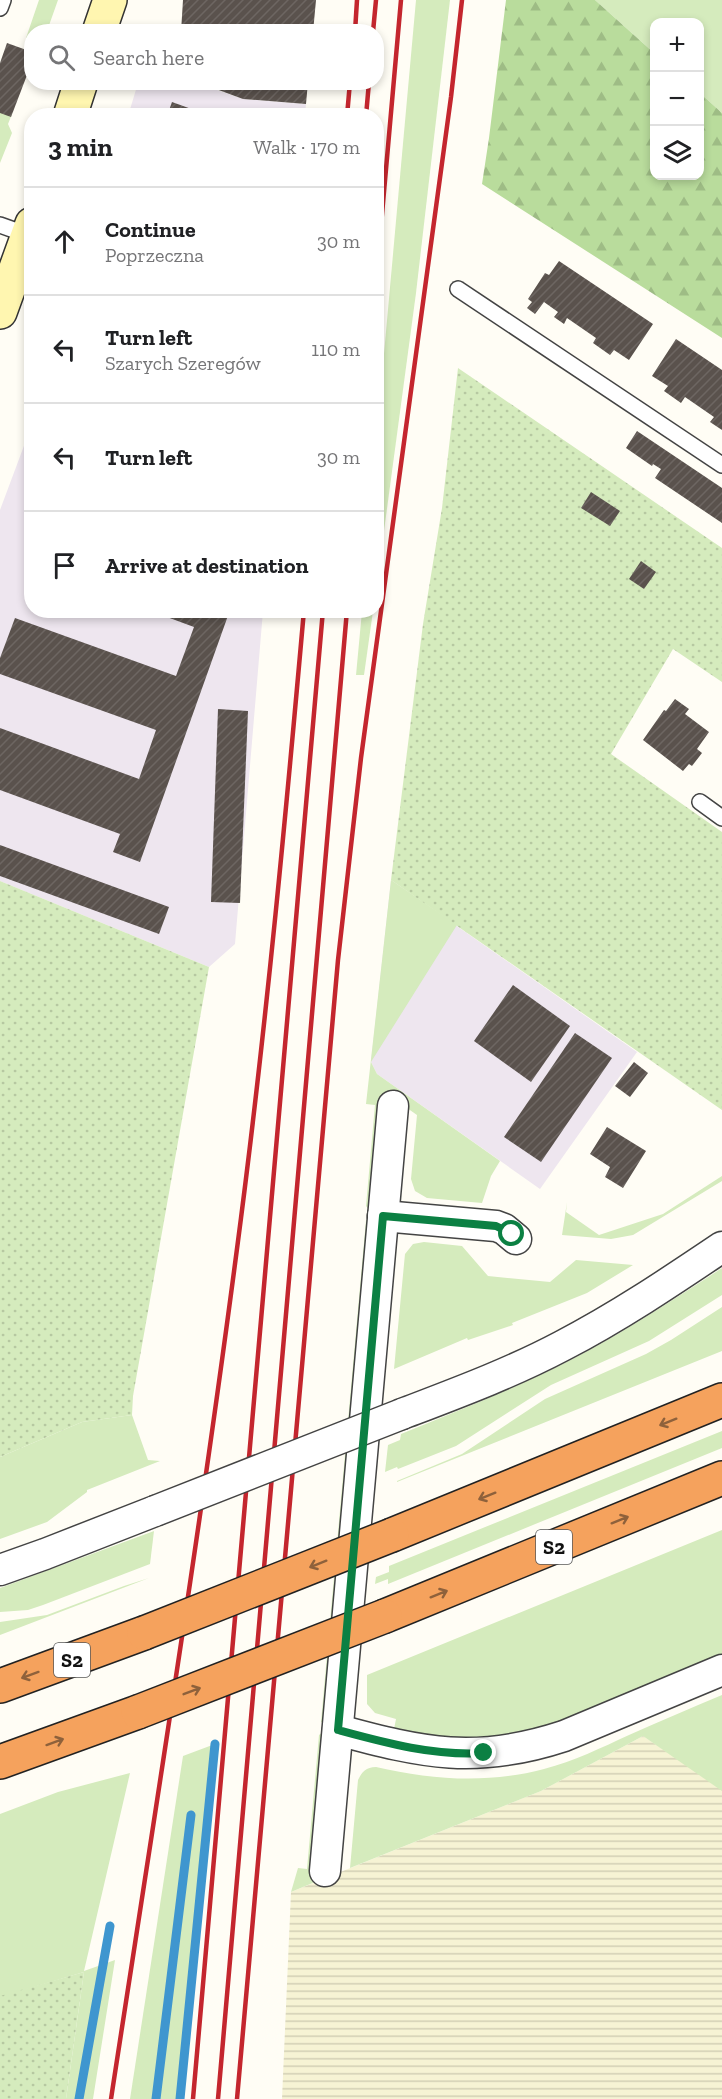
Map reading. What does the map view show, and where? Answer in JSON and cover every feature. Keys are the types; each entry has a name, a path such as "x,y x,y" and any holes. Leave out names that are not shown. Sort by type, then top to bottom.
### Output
{"highway":[{"name":"S2","path":"0,1686 144,1633 392,1535 722,1400"},
{"name":"S2","path":"0,1762 138,1712 385,1616 722,1478"}],"street":[{"path":"102,24 110,0"},
{"path":"73,108 78,90"},
{"path":"0,312 20,228"},
{"path":"325,1871 393,1106"},
{"path":"383,1216 496,1226 504,1229 516,1239"},
{"path":"0,1570 491,1380 561,1347 638,1302 722,1247"},
{"path":"338,1730 418,1750 467,1754 503,1752 564,1736 722,1670"}],"lane":[{"path":"0,9 3,0"},
{"path":"458,290 722,465"},
{"path":"700,802 722,818"}],"shaded area":[{"path":"136,90 217,90 243,99 306,104 306,108 130,108"},
{"path":"24,446 24,618 262,618 235,944 209,967 0,881 0,510"},
{"path":"391,880 637,1052 540,1189 377,1074 371,1062"},
{"path":"643,1736 722,1789 722,2099 282,2099 291,1892 541,1791"}],"green space":[{"path":"39,0 58,0 49,24 31,24"},
{"path":"416,0 450,0 416,293 384,531 384,354"},
{"path":"506,0 595,0 650,49 650,180 704,180 704,97 722,113 722,338 482,184"},
{"path":"595,0 722,0 722,113 704,97 704,18 650,18 650,49"},
{"path":"0,110 12,114 8,124 12,133 0,163"},
{"path":"458,368 722,548 722,682 673,649 611,754 722,832 722,1110 391,880 423,624 442,508"},
{"path":"361,618 372,618 364,675 356,675"},
{"path":"391,880 457,925 371,1062 377,1074 500,1161 491,1176 482,1203 427,1198 415,1191 411,1179 417,1115 407,1108 369,1210 366,1206 375,1105 366,1104"},
{"path":"0,881 209,967 133,1396 132,1415 82,1422 0,1457"},
{"path":"722,1176 722,1181 633,1235 611,1239 562,1235 567,1202 566,1212 599,1235 663,1214"},
{"path":"366,1220 369,1220 324,1723 321,1722"},
{"path":"424,1242 462,1246 488,1276 550,1282 576,1260 633,1265 587,1293 512,1323 513,1325 468,1340 467,1338 394,1369 405,1254 413,1244"},
{"path":"722,1268 722,1295 649,1341 551,1385 456,1446 385,1472 388,1445 400,1440 401,1434 499,1394 578,1356 641,1320"},
{"path":"722,1307 722,1351 397,1482 462,1454 545,1399 646,1354"},
{"path":"132,1415 148,1460 160,1461 87,1490 47,1522 0,1539 0,1457 82,1422"},
{"path":"722,1431 722,1448 388,1584 388,1579 375,1584 376,1577 389,1572 389,1566"},
{"path":"722,1530 722,1656 558,1722 527,1732 501,1736 455,1738 394,1729 396,1719 375,1713 367,1704 367,1675"},
{"path":"154,1531 150,1564 28,1610 0,1612 0,1588"},
{"path":"149,1578 0,1635 0,1622 47,1615"},
{"path":"722,1695 722,1791 643,1736 541,1791 350,1868 358,1780 367,1769 376,1767 418,1775 460,1778 523,1774 577,1758"},
{"path":"323,1732 339,1872 291,1892 298,1868 307,1869 319,1735"},
{"path":"215,1744 180,2099 130,2099 183,1756"},
{"path":"130,1773 84,1971 115,1960 93,2099 66,2099 84,1972 0,1997 0,1814 58,1792"},
{"path":"84,1972 66,2099 0,2099 0,1996"}],"building":[{"path":"183,0 316,0 314,24 182,24"},
{"path":"7,43 24,49 24,83 11,117 0,113 0,63"},
{"path":"219,90 307,90 306,104 243,99"},
{"path":"172,102 189,108 170,108"},
{"path":"559,261 653,324 629,360 614,350 610,355 593,343 596,338 567,318 564,324 554,317 558,312 544,302 535,314 527,308 532,302 528,299 545,273 549,275"},
{"path":"676,339 722,370 722,430 710,422 714,417 685,397 681,403 664,391 668,386 652,376"},
{"path":"637,431 722,488 722,523 655,478 661,469 653,464 652,466 626,448"},
{"path":"591,492 620,511 610,526 581,508"},
{"path":"641,561 656,572 644,589 629,579"},
{"path":"15,618 176,676 194,627 170,618 227,618 140,862 113,852 120,834 0,790 0,728 139,779 156,730 0,674 0,658"},
{"path":"675,699 689,709 685,714 709,732 697,749 702,753 692,766 689,764 683,771 643,740 664,710 666,711"},
{"path":"218,709 248,711 240,903 211,902"},
{"path":"0,845 169,907 159,934 0,876"},
{"path":"513,985 570,1026 531,1082 474,1041"},
{"path":"575,1033 612,1058 541,1162 504,1137"},
{"path":"634,1062 648,1073 630,1097 615,1086"},
{"path":"607,1127 646,1151 623,1188 605,1177 610,1167 590,1154"}],"waterway":[{"path":"180,2099 215,1744"},
{"path":"156,2099 191,1815"},
{"path":"79,2099 110,1926"}],"railway":[{"path":"356,24 357,0"},
{"path":"374,24 376,0"},
{"path":"384,192 401,0"},
{"path":"384,589 451,97 462,0"},
{"path":"348,108 349,90"},
{"path":"367,108 368,90"},
{"path":"111,2099 195,1549 241,1218 276,914 303,618"},
{"path":"193,2099 322,618"},
{"path":"218,2099 346,618"},
{"path":"237,2099 338,960 361,758 380,618"}],"route":[{"path":"484,1753 450,1754 418,1750 338,1730 383,1216 496,1226 512,1234"}]}
